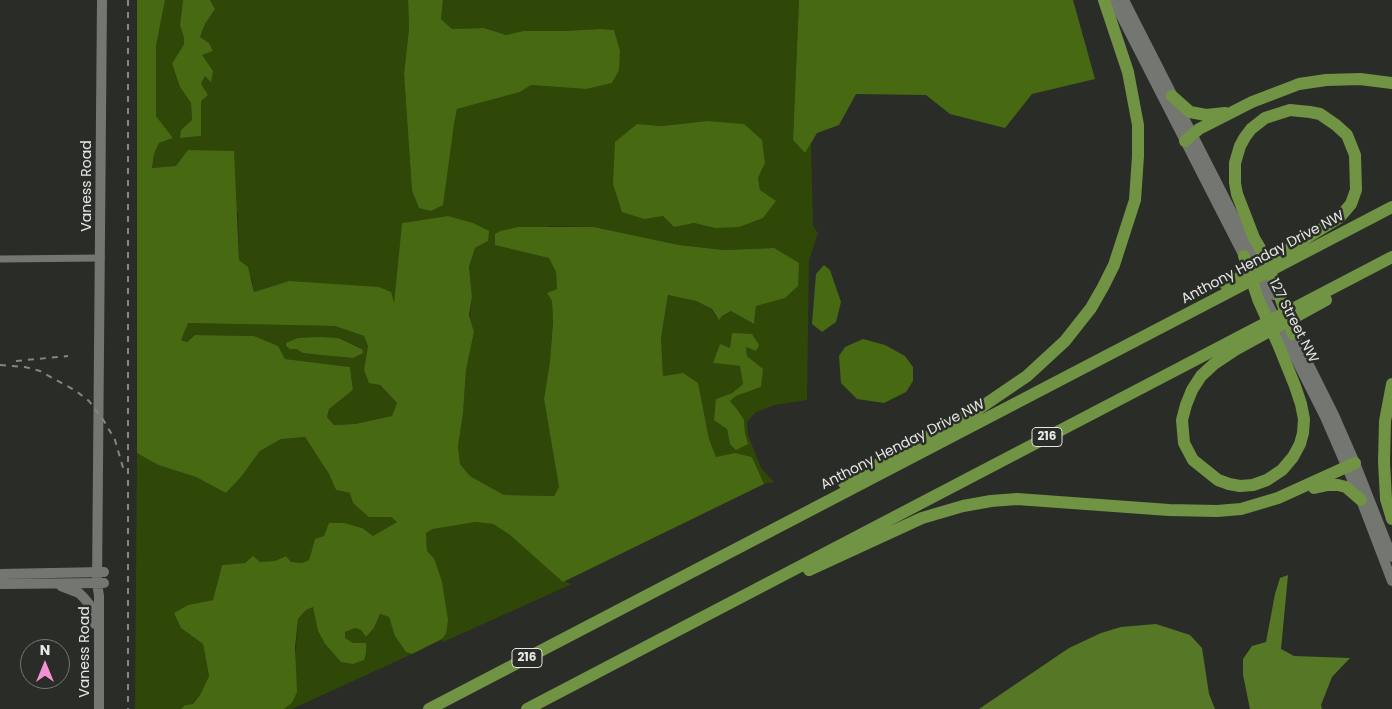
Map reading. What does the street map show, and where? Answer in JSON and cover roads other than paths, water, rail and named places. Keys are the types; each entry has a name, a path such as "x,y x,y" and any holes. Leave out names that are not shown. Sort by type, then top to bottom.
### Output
{"highway":[{"path":"691,571 728,547 977,410 1026,376 1066,341 1080,324 1103,288 1114,265 1135,200 1137,180 1138,124 1134,95 1104,0"},
{"path":"1189,138 1232,112 1299,84 1326,80 1360,80 1392,83"},
{"path":"1172,96 1182,106 1195,113 1206,115 1232,112"},
{"path":"1112,353 1339,218 1351,204 1356,190 1355,155 1347,135 1320,114 1290,110 1273,115 1252,129 1240,146 1235,163 1235,183 1254,238 1252,253 1258,299 1285,339"},
{"name":"Anthony Henday Drive NW","path":"429,709 1392,207"},
{"path":"1252,253 1278,291 1285,339 1304,419 1303,433 1293,457 1282,470 1267,480 1253,485 1229,484 1209,474 1193,460 1184,443 1182,420 1192,390 1201,376 1214,364 1235,350 1392,264"},
{"name":"216","path":"527,709 1392,256"},
{"path":"1392,384 1385,421 1384,462 1386,499 1392,519"},
{"path":"701,618 922,518 963,506 1017,499 1217,511 1241,509 1285,495 1351,465"},
{"path":"1285,495 1328,485 1338,485 1346,487 1361,500"}],"main road":[{"name":"Vaness Road","path":"100,709 99,596 101,577 98,382 100,372 102,0"},
{"path":"1114,0 1252,253"},
{"path":"1124,0 1172,96 1189,138"},
{"name":"127 Street NW","path":"1285,339 1351,465 1392,557"},
{"name":"127 Street NW","path":"1351,465 1361,500 1392,581"},
{"path":"0,574 101,577"},
{"path":"0,584 50,584 101,577"},
{"path":"50,584 65,587 79,593 89,604 99,649"}],"street":[{"path":"0,259 100,258"}],"railway":[{"path":"128,0 128,709"},
{"path":"16,361 68,356"},
{"path":"0,365 25,367 40,371 76,391 89,401 115,440 124,471"}]}
